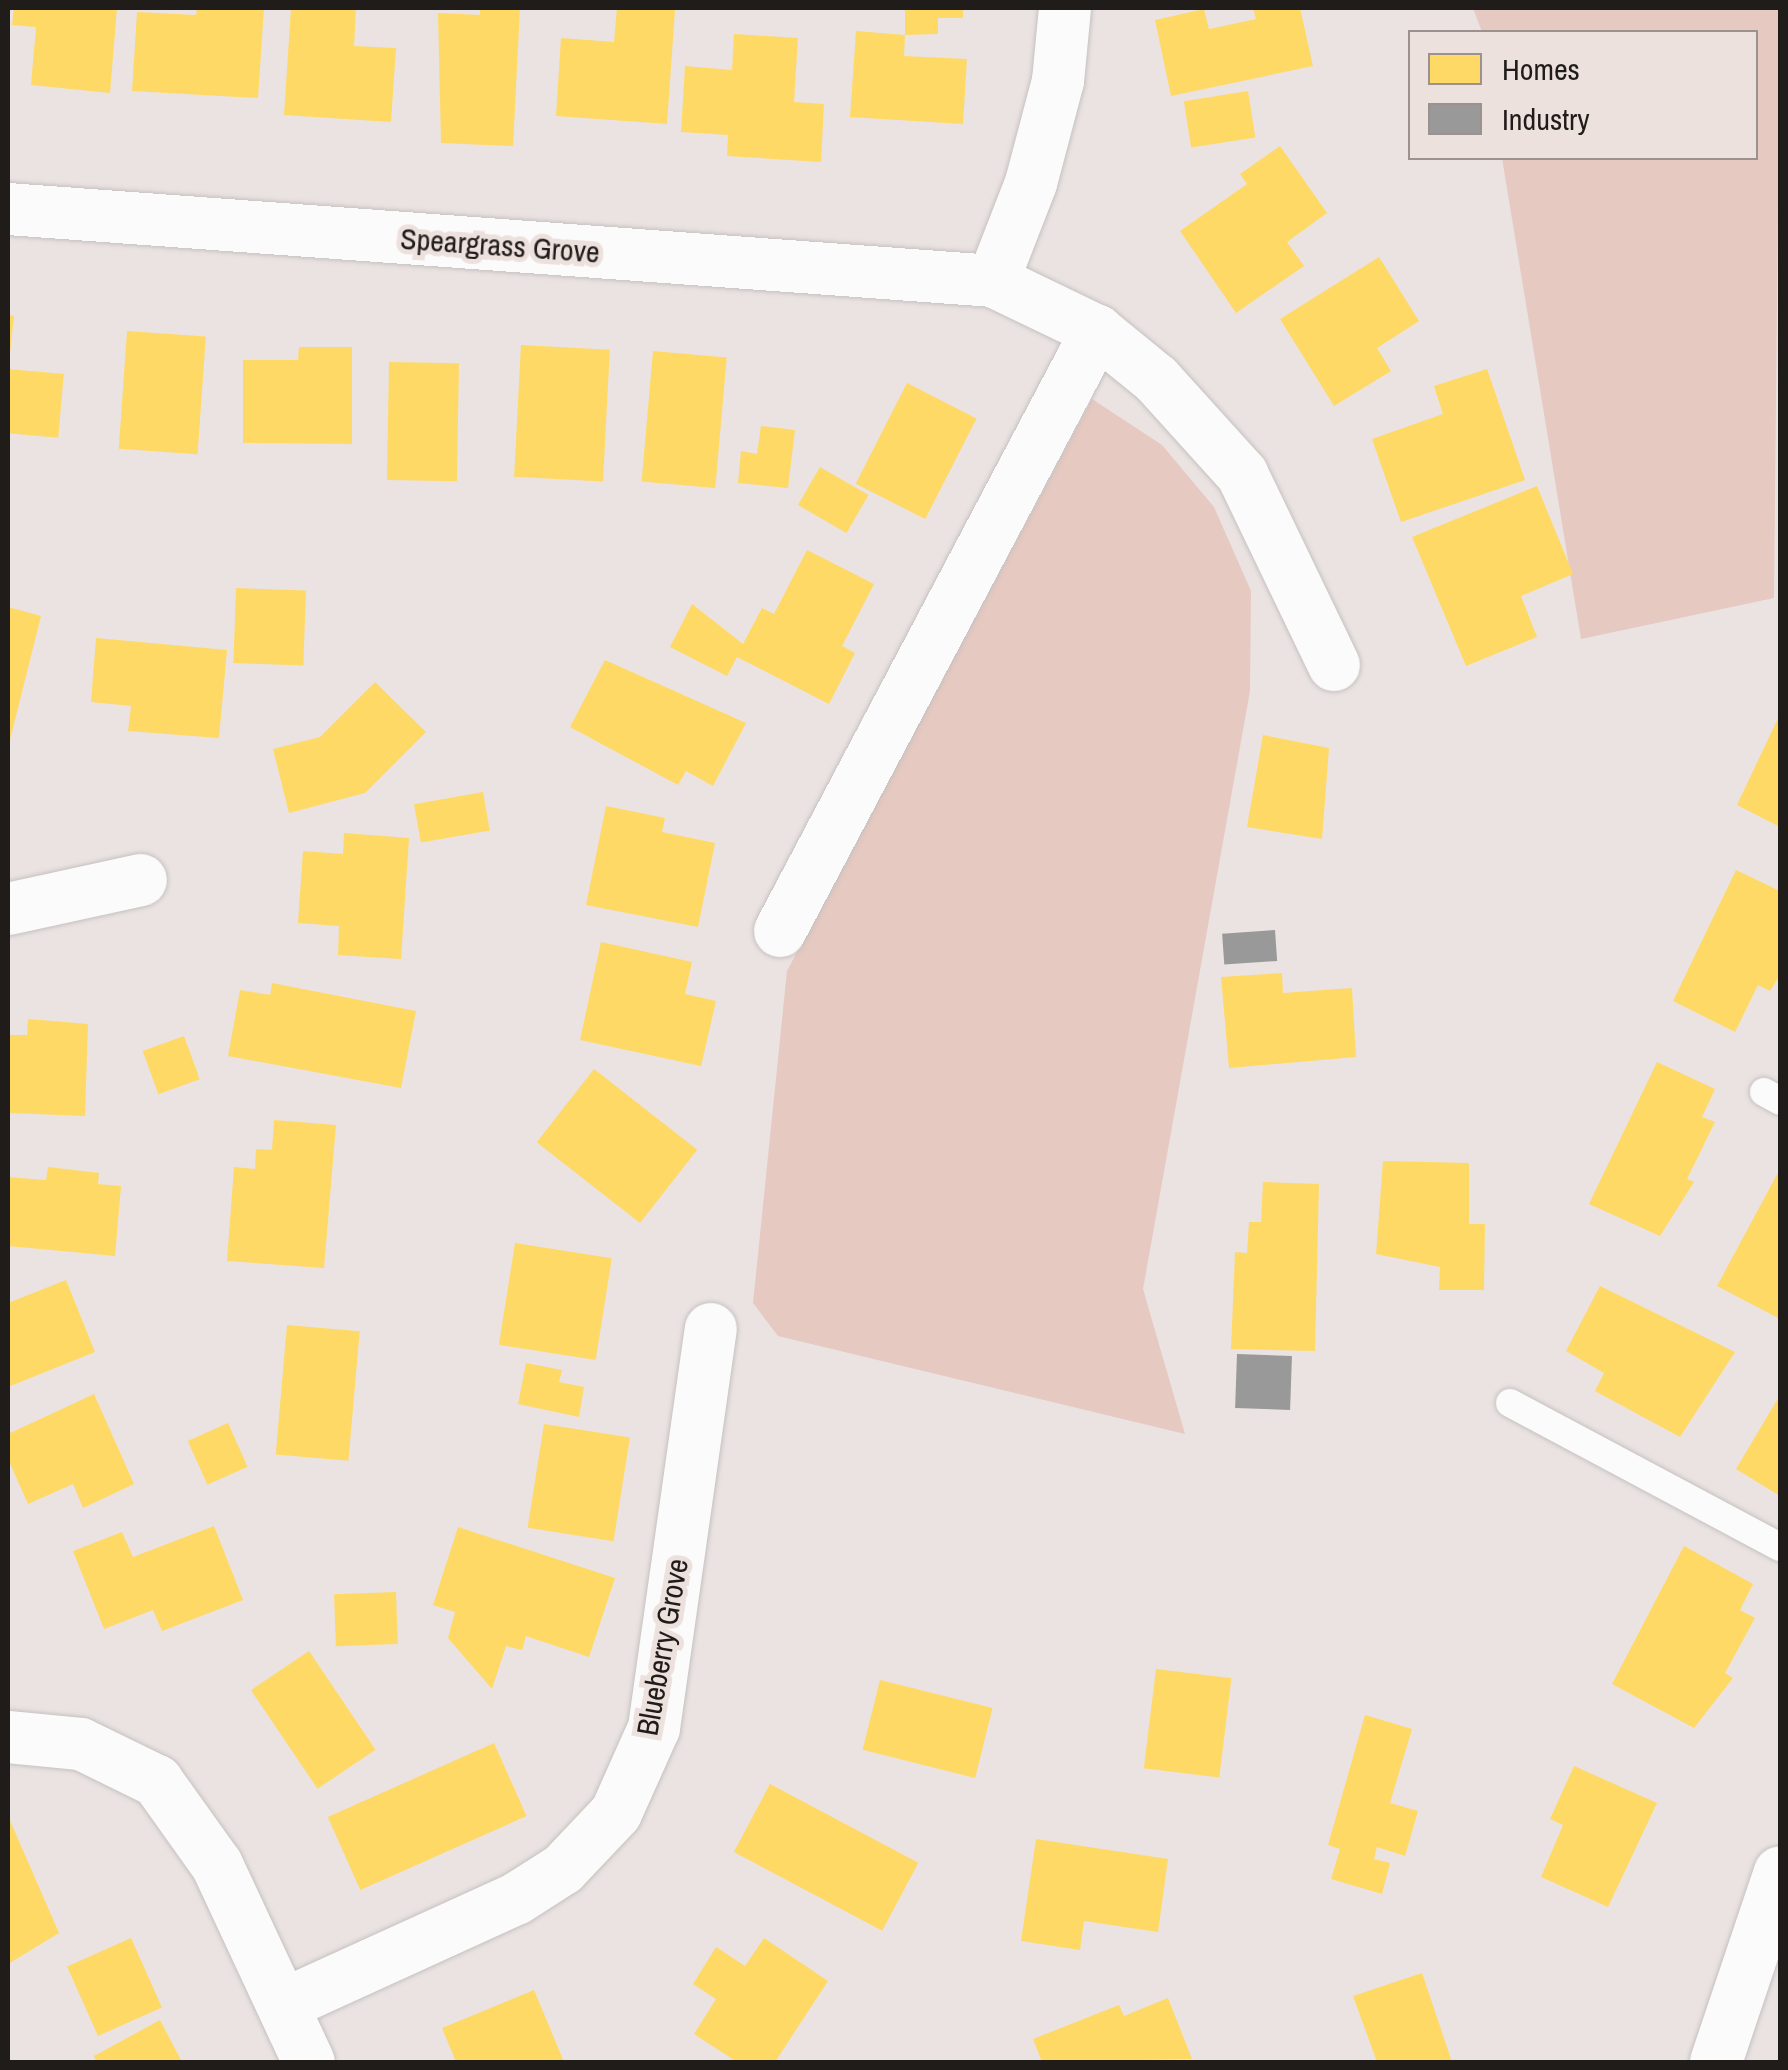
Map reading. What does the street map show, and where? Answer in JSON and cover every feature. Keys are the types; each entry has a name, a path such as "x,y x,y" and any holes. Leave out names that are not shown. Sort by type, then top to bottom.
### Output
{"street":[{"path":"993,280 1031,184 1058,81 1064,8"},
{"name":"Speargrass Grove","path":"8,209 993,280 1097,331 1158,380 1242,474 1334,665"},
{"path":"780,930 1097,331"},
{"path":"8,910 141,880"},
{"name":"Blueberry Grove","path":"284,2005 516,1899 563,1869 616,1814 654,1728 711,1329"},
{"path":"8,1737 81,1744 157,1781 217,1865 309,2062"},
{"path":"1716,2062 1775,1899"}],"lane":[{"path":"1510,1402 1780,1547"}],"shaded area":[{"path":"1473,8 1780,8 1774,598 1581,639 1502,160 1758,160 1758,30 1481,30"},
{"path":"1092,399 1162,445 1214,507 1251,591 1250,691 1143,1289 1185,1434 778,1336 753,1303 787,971"}],"building: Homes":[{"path":"14,8 117,8 110,93 31,85 36,27 12,25"},
{"path":"197,8 264,8 258,98 132,91 137,12 196,15"},
{"path":"291,8 356,8 354,46 396,48 391,122 284,115"},
{"path":"480,8 520,8 513,146 441,143 438,13 480,15"},
{"path":"617,8 675,10 667,124 556,116 561,38 614,42"},
{"path":"905,8 963,8 963,18 938,18 938,34 905,35"},
{"path":"1253,8 1300,8 1313,66 1171,96 1155,20 1204,9 1209,29 1256,19"},
{"path":"856,31 905,35 904,56 967,59 963,124 850,117"},
{"path":"734,34 798,38 794,102 824,104 821,162 727,156 728,135 681,132 685,66 732,70"},
{"path":"1248,91 1255,137 1191,148 1184,101"},
{"path":"1280,146 1327,213 1287,242 1304,266 1236,313 1180,231 1247,184 1240,174"},
{"path":"1379,257 1419,321 1377,348 1391,371 1334,406 1280,319"},
{"path":"8,315 14,316 10,353 8,353"},
{"path":"127,331 206,337 198,454 119,449"},
{"path":"521,345 610,350 603,481 514,477"},
{"path":"299,347 352,347 352,444 243,443 243,360 298,360"},
{"path":"653,351 727,357 715,488 642,482"},
{"path":"389,362 459,363 457,481 387,480"},
{"path":"8,369 64,374 58,438 8,433"},
{"path":"1487,369 1525,480 1401,522 1372,439 1443,414 1434,386"},
{"path":"907,383 976,418 925,519 856,484"},
{"path":"761,426 795,430 788,488 738,483 741,451 757,454"},
{"path":"820,467 868,495 846,533 798,505"},
{"path":"1537,486 1573,574 1521,596 1537,637 1466,666 1412,537"},
{"path":"807,550 874,584 842,646 855,653 829,704 737,657 727,676 670,647 692,604 743,644 762,608 774,614"},
{"path":"236,588 306,590 303,665 233,663"},
{"path":"8,607 41,616 9,744 8,744"},
{"path":"96,638 227,650 219,738 128,731 131,706 91,702"},
{"path":"605,660 746,723 713,786 686,771 678,785 570,727"},
{"path":"375,682 426,732 365,793 289,813 273,749 320,737"},
{"path":"1780,714 1780,827 1737,805"},
{"path":"1263,735 1329,748 1322,839 1247,827"},
{"path":"483,792 490,830 421,843 414,804"},
{"path":"606,806 665,818 662,832 715,843 698,927 586,905"},
{"path":"344,833 409,838 401,959 338,955 339,926 298,923 303,851 343,854"},
{"path":"1736,870 1780,891 1780,975 1770,991 1758,985 1735,1032 1673,1001"},
{"path":"601,942 692,962 685,994 716,1001 701,1066 580,1040"},
{"path":"1282,973 1283,993 1352,988 1356,1057 1229,1068 1221,977"},
{"path":"272,983 416,1011 401,1088 228,1056 240,990 270,995"},
{"path":"28,1019 88,1024 85,1116 8,1113 8,1035 27,1035"},
{"path":"184,1036 200,1079 158,1094 143,1051"},
{"path":"1657,1062 1715,1089 1702,1117 1715,1122 1687,1179 1694,1182 1660,1236 1589,1204"},
{"path":"594,1069 697,1150 640,1223 537,1142"},
{"path":"274,1120 336,1125 324,1268 227,1261 234,1167 255,1169 256,1149 272,1150"},
{"path":"1383,1161 1469,1163 1469,1224 1485,1224 1484,1290 1439,1290 1440,1267 1376,1254"},
{"path":"48,1167 99,1173 98,1184 121,1186 115,1256 8,1246 8,1177 46,1180"},
{"path":"1780,1169 1780,1319 1717,1286"},
{"path":"1263,1182 1319,1184 1315,1351 1231,1349 1235,1252 1247,1253 1249,1222 1261,1222"},
{"path":"515,1243 612,1258 596,1360 499,1345"},
{"path":"66,1280 95,1352 8,1387 8,1303"},
{"path":"1600,1286 1735,1352 1680,1437 1595,1391 1604,1373 1566,1351"},
{"path":"287,1325 360,1331 348,1461 276,1455"},
{"path":"526,1363 562,1370 559,1382 584,1387 579,1417 518,1404"},
{"path":"94,1394 134,1484 83,1508 73,1484 28,1504 8,1459 8,1434"},
{"path":"1777,1400 1780,1402 1780,1496 1736,1469"},
{"path":"228,1423 248,1467 207,1485 188,1441"},
{"path":"544,1424 630,1438 614,1541 528,1528"},
{"path":"214,1526 243,1600 162,1631 153,1610 104,1629 73,1551 122,1532 133,1557"},
{"path":"458,1527 615,1578 589,1657 526,1636 522,1650 506,1646 492,1689 448,1638 455,1612 433,1605"},
{"path":"1684,1546 1753,1584 1740,1610 1755,1618 1725,1673 1733,1678 1694,1728 1612,1684"},
{"path":"396,1592 398,1644 336,1646 334,1594"},
{"path":"309,1651 376,1750 318,1789 251,1690"},
{"path":"1156,1669 1231,1678 1219,1778 1144,1768"},
{"path":"880,1680 993,1708 975,1778 863,1750"},
{"path":"1365,1715 1412,1729 1390,1803 1418,1811 1405,1856 1377,1847 1374,1859 1390,1863 1382,1894 1331,1879 1340,1849 1328,1845"},
{"path":"494,1743 527,1816 360,1890 328,1817"},
{"path":"1574,1766 1657,1803 1608,1907 1541,1877 1563,1825 1550,1819"},
{"path":"770,1784 918,1863 882,1931 734,1852"},
{"path":"8,1816 59,1933 8,1964"},
{"path":"1036,1839 1168,1859 1158,1932 1084,1921 1080,1950 1021,1941"},
{"path":"131,1938 162,2007 98,2036 67,1966"},
{"path":"764,1938 828,1981 775,2062 737,2062 694,2034 716,1999 693,1984 716,1947 745,1966"},
{"path":"1422,1973 1452,2062 1377,2062 1353,1996"},
{"path":"534,1990 564,2062 456,2062 442,2028"},
{"path":"1168,1998 1192,2059 1042,2062 1033,2039 1119,2005 1124,2016"},
{"path":"160,2020 182,2062 96,2062 94,2056"}],"building: Industry":[{"path":"1275,930 1277,961 1224,965 1222,934"},
{"path":"1237,1354 1292,1356 1290,1410 1235,1408"}]}
